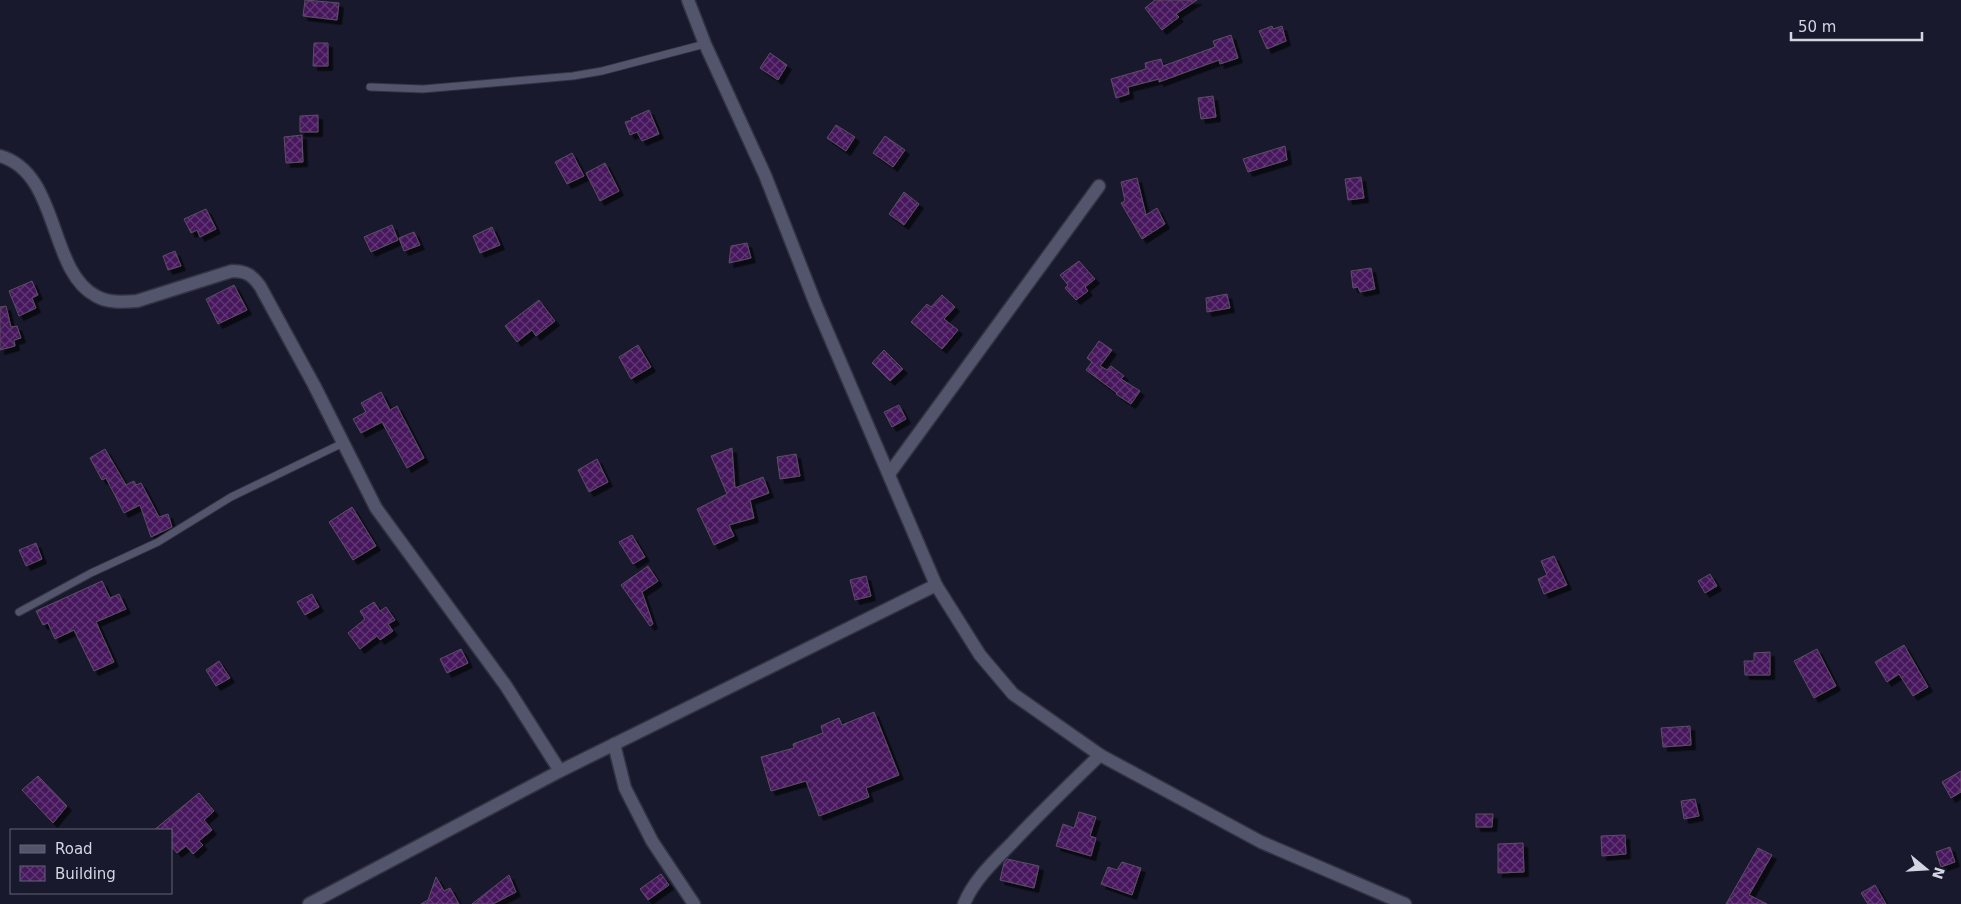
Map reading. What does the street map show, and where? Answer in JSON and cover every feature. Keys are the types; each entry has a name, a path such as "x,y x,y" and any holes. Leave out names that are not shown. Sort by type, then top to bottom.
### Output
{"street":[{"path":"688,0 705,44 765,175 816,305 936,585 980,655 1013,694 1100,755 1261,842 1405,904"},
{"path":"0,156 15,162 33,180 41,194 68,263 82,286 97,297 121,303 137,301 232,272 244,271 253,277 265,294 376,508 506,686 560,771"},
{"path":"889,474 1099,186"},
{"path":"309,904 560,771 936,585"},
{"path":"614,744 625,788 652,842 694,904"},
{"path":"964,904 968,893 992,863 1100,755"}],"lane":[{"path":"370,87 423,89 573,76 602,71 705,44"},
{"path":"19,612 91,573 158,542 231,497 343,443"}],"building":[{"path":"305,0 339,3 337,20 303,16"},
{"path":"1155,0 1197,0 1176,14 1179,17 1162,30 1145,8"},
{"path":"1272,26 1273,29 1282,26 1286,41 1267,49 1259,31"},
{"path":"1231,35 1238,58 1220,64 1219,60 1159,82 1159,79 1128,87 1129,94 1116,98 1111,79 1146,69 1145,63 1161,59 1163,66 1215,47 1213,41"},
{"path":"314,43 328,43 328,66 313,66"},
{"path":"770,53 787,65 778,80 760,68"},
{"path":"1213,96 1216,117 1201,119 1198,98"},
{"path":"649,110 659,134 642,141 637,132 630,135 625,122"},
{"path":"318,115 318,132 300,132 300,116"},
{"path":"836,125 855,137 846,151 827,138"},
{"path":"302,135 303,162 286,163 284,137"},
{"path":"885,136 905,150 893,167 873,153"},
{"path":"1285,146 1287,160 1248,172 1243,159"},
{"path":"572,153 584,176 567,184 555,162"},
{"path":"605,163 619,191 600,201 586,173"},
{"path":"1361,177 1364,198 1348,200 1345,179"},
{"path":"1137,178 1146,215 1157,208 1165,224 1142,239 1121,203 1125,201 1121,182"},
{"path":"904,192 919,204 904,225 889,214"},
{"path":"206,209 216,229 200,237 197,230 191,233 184,219"},
{"path":"392,225 398,240 371,252 364,237"},
{"path":"492,227 500,245 480,253 473,236"},
{"path":"414,232 420,245 404,251 399,238"},
{"path":"747,243 751,258 729,263 731,246"},
{"path":"175,251 181,266 168,270 163,256"},
{"path":"1079,261 1095,279 1085,287 1088,291 1076,300 1065,288 1068,285 1060,275"},
{"path":"1371,268 1375,289 1360,292 1358,287 1353,288 1351,271"},
{"path":"32,281 38,295 32,298 36,308 19,316 9,291"},
{"path":"234,285 247,310 218,324 206,299"},
{"path":"1227,294 1230,308 1207,312 1206,298"},
{"path":"942,295 955,307 944,319 958,330 942,349 911,322 927,304 931,307"},
{"path":"539,300 555,321 536,336 532,330 517,342 505,326"},
{"path":"6,306 11,327 17,326 21,338 14,340 15,346 0,350 0,307"},
{"path":"1099,341 1112,350 1100,366 1107,370 1111,366 1124,376 1121,379 1140,391 1131,404 1086,370 1092,362 1087,358"},
{"path":"638,345 651,367 631,379 619,357"},
{"path":"884,350 903,369 890,381 872,363"},
{"path":"381,392 390,410 397,406 424,458 407,468 382,422 361,433 353,419 366,412 361,403"},
{"path":"899,405 906,419 892,427 884,412"},
{"path":"732,448 735,488 763,477 769,493 750,500 754,518 729,525 734,536 714,545 697,509 727,494 711,456"},
{"path":"105,449 126,485 134,481 136,485 141,483 159,517 168,514 172,527 151,537 140,505 124,513 106,478 102,480 90,458"},
{"path":"796,454 800,476 780,479 777,457"},
{"path":"597,459 608,482 589,492 578,470"},
{"path":"352,507 376,546 353,560 329,522"},
{"path":"632,535 645,557 633,564 619,542"},
{"path":"36,543 42,559 26,566 19,550"},
{"path":"1554,556 1567,585 1544,594 1538,579 1547,575 1541,561"},
{"path":"648,566 658,581 642,592 653,624 650,626 621,585"},
{"path":"1710,574 1717,586 1705,593 1698,581"},
{"path":"866,576 871,596 855,600 850,580"},
{"path":"102,581 110,598 119,594 126,609 96,622 114,662 94,671 74,630 55,639 48,623 43,625 36,611"},
{"path":"312,594 319,607 305,615 297,602"},
{"path":"374,602 380,611 386,607 395,620 388,624 393,631 380,640 377,636 360,649 348,633 365,619 360,611"},
{"path":"1904,645 1928,687 1913,696 1899,674 1887,682 1875,662"},
{"path":"461,649 468,663 447,673 440,659"},
{"path":"1817,649 1836,686 1814,698 1794,661"},
{"path":"1770,652 1770,675 1745,675 1744,661 1754,661 1754,653"},
{"path":"219,661 230,678 216,686 206,670"},
{"path":"874,712 899,775 866,788 869,797 819,816 806,781 771,791 761,757 794,748 793,744 823,733 821,726 839,718 842,725"},
{"path":"1690,726 1691,745 1663,747 1661,728"},
{"path":"1961,771 1961,792 1951,798 1942,782"},
{"path":"38,776 67,806 53,823 22,790"},
{"path":"199,793 214,811 204,820 212,830 199,841 203,845 193,854 186,846 177,853 172,847 172,829 155,829"},
{"path":"1695,799 1699,816 1684,819 1681,801"},
{"path":"1079,812 1096,817 1090,836 1096,838 1091,856 1056,846 1063,824 1074,828"},
{"path":"1476,814 1493,814 1492,827 1476,827"},
{"path":"1625,835 1626,854 1602,856 1601,836"},
{"path":"1523,843 1524,872 1498,873 1498,844"},
{"path":"1950,847 1955,862 1941,867 1936,852"},
{"path":"1758,848 1772,855 1749,895 1767,904 1726,904"},
{"path":"1007,859 1039,866 1034,888 1000,880 1004,863"},
{"path":"1122,862 1141,868 1132,895 1101,884 1108,867 1117,870"},
{"path":"661,874 669,885 648,900 640,889"},
{"path":"509,875 516,892 493,904 472,904"},
{"path":"436,877 444,891 450,888 459,904 421,904 428,900"},
{"path":"1875,885 1886,904 1868,904 1861,893"}]}
